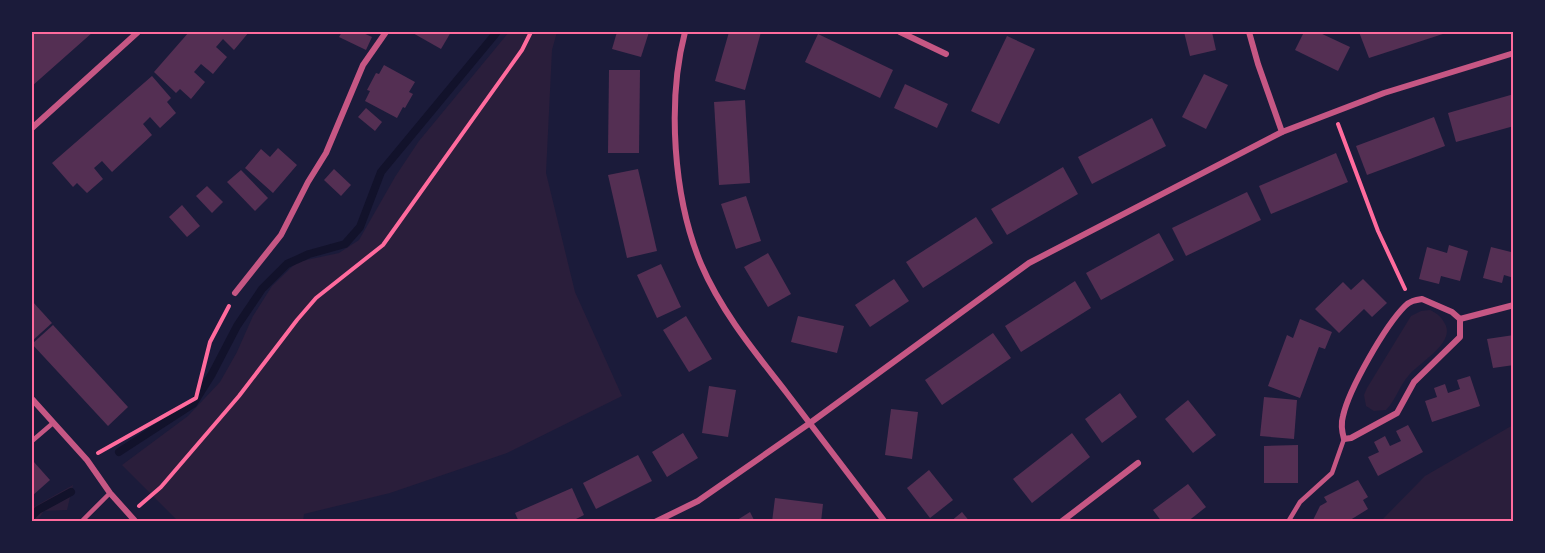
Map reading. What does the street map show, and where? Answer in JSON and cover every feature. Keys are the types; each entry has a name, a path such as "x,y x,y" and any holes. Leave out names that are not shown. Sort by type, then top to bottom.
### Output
{"street":[{"path":"32,128 138,32"},
{"path":"235,293 281,235 308,182 326,153 363,64 386,32"},
{"path":"685,32 676,84 675,132 680,181 688,224 700,263 723,308 885,522"},
{"path":"900,32 946,54"},
{"path":"1249,32 1282,132"},
{"path":"655,522 698,501 810,423 1029,263 1282,132 1384,93 1514,53"},
{"path":"1422,299 1436,303 1452,312 1460,319 1460,337 1414,382 1397,413 1351,438 1344,439 1342,418 1352,392 1381,337 1411,301 1422,299"},
{"path":"1460,319 1514,305"},
{"path":"32,399 87,460 110,493 136,522"},
{"path":"1061,522 1138,463"}],"lane":[{"path":"32,441 53,423"},
{"path":"1288,522 1300,502 1332,473 1344,439"},
{"path":"81,522 110,493"}],"path":[{"path":"129,515 160,488 239,396 316,298 383,245 516,59 531,32"},
{"path":"1334,112 1378,231 1411,301"},
{"path":"87,460 196,398 210,342 235,293"}],"shaded area":[{"path":"509,32 557,32 552,50 546,173 575,292 622,396 507,453 390,493 304,514 303,521 178,521 122,465 188,416 220,382 253,316 272,286 297,262 339,253 359,240 395,177 419,141"},
{"path":"1430,310 1440,316 1446,326 1445,339 1409,375 1386,410 1374,411 1366,406 1364,395 1367,388 1411,316"},
{"path":"1513,425 1513,521 1381,521 1425,476"},
{"path":"73,485 67,510 44,511 37,521 32,521 32,508"}],"building":[{"path":"32,32 93,32 32,86 32,44 34,42"},
{"path":"189,32 249,32 234,50 223,39 216,47 227,57 213,74 201,64 194,72 205,82 191,99 180,89 176,93 154,72"},
{"path":"342,32 361,32 372,37 366,50 339,37"},
{"path":"411,32 451,32 441,49"},
{"path":"617,32 649,32 641,57 612,49"},
{"path":"729,32 761,32 745,90 715,81"},
{"path":"1184,32 1212,32 1216,50 1190,56"},
{"path":"1304,32 1318,32 1350,47 1338,71 1295,50"},
{"path":"1359,32 1449,32 1369,58"},
{"path":"818,34 893,70 880,98 805,62"},
{"path":"1007,36 1035,49 999,124 971,111"},
{"path":"384,65 415,82 409,92 413,94 397,118 365,101 370,91 367,90 376,73 379,74"},
{"path":"609,70 640,70 639,153 608,153"},
{"path":"1204,74 1228,85 1206,129 1182,117"},
{"path":"152,76 171,98 167,102 176,113 160,128 150,117 143,124 152,135 112,172 102,161 94,168 103,179 87,193 77,183 73,187 52,163"},
{"path":"905,84 948,104 937,128 894,108"},
{"path":"1514,94 1514,126 1456,142 1448,113"},
{"path":"745,100 750,183 719,185 714,102"},
{"path":"366,108 382,122 375,131 358,117"},
{"path":"1434,117 1445,146 1367,175 1356,146"},
{"path":"1152,118 1166,146 1092,184 1078,157"},
{"path":"278,148 297,165 273,193 245,168 261,149 270,157"},
{"path":"1336,153 1348,182 1271,214 1259,186"},
{"path":"1063,167 1078,194 1007,235 991,209"},
{"path":"334,169 351,185 341,196 324,180"},
{"path":"638,169 657,251 627,258 608,175"},
{"path":"241,170 268,198 255,211 227,182"},
{"path":"207,186 223,202 212,213 196,196"},
{"path":"1247,192 1261,220 1186,256 1172,228"},
{"path":"746,196 761,241 736,249 721,204"},
{"path":"182,205 200,226 187,237 169,217"},
{"path":"976,217 993,243 923,288 906,262"},
{"path":"1159,233 1174,260 1101,300 1086,273"},
{"path":"1449,245 1468,251 1460,281 1441,276 1439,284 1419,279 1427,247 1447,253"},
{"path":"1514,245 1514,278 1504,275 1502,283 1483,278 1491,247 1511,252"},
{"path":"768,253 791,294 768,307 744,267"},
{"path":"661,264 681,307 657,318 637,275"},
{"path":"894,279 909,301 870,327 855,305"},
{"path":"1363,279 1387,303 1372,317 1364,309 1339,333 1315,309 1343,282 1351,290"},
{"path":"1075,281 1091,308 1021,352 1005,326"},
{"path":"32,301 52,323 32,341"},
{"path":"686,316 712,359 689,372 663,330"},
{"path":"798,316 844,326 837,353 791,342"},
{"path":"1300,319 1332,332 1325,349 1319,347 1300,398 1268,386 1287,335 1293,338"},
{"path":"53,325 128,407 108,426 32,344"},
{"path":"993,333 1011,358 942,405 925,380"},
{"path":"1514,335 1514,365 1493,368 1487,339"},
{"path":"1470,376 1480,406 1432,422 1425,401 1437,397 1434,388 1445,384 1448,393 1460,389 1457,380"},
{"path":"709,386 736,390 728,437 702,433"},
{"path":"1120,393 1137,417 1102,443 1085,419"},
{"path":"1264,397 1297,400 1294,439 1260,436"},
{"path":"1188,400 1216,435 1193,453 1165,419"},
{"path":"891,409 918,412 912,459 885,455"},
{"path":"1408,425 1423,452 1378,476 1368,457 1379,452 1374,442 1385,436 1390,446 1401,441 1396,431"},
{"path":"683,433 698,458 667,477 652,452"},
{"path":"1072,433 1090,457 1032,503 1013,479"},
{"path":"1298,445 1298,483 1264,483 1264,446"},
{"path":"638,455 652,481 596,509 583,483"},
{"path":"33,461 50,480 32,496 32,463"},
{"path":"929,470 953,500 930,518 907,488"},
{"path":"1358,480 1368,497 1363,500 1368,509 1347,522 1312,522 1320,506 1327,502 1324,497"},
{"path":"1188,484 1206,507 1187,522 1162,522 1153,510"},
{"path":"572,488 584,515 570,522 519,522 515,513"},
{"path":"775,498 823,504 821,522 772,522"},
{"path":"750,512 755,522 734,522"},
{"path":"962,512 970,522 950,522"}],"waterway":[{"path":"119,452 193,404 212,374 237,326 262,289 287,264 309,254 345,244 360,227 381,172 497,32"},
{"path":"32,516 38,510 71,492"}]}
